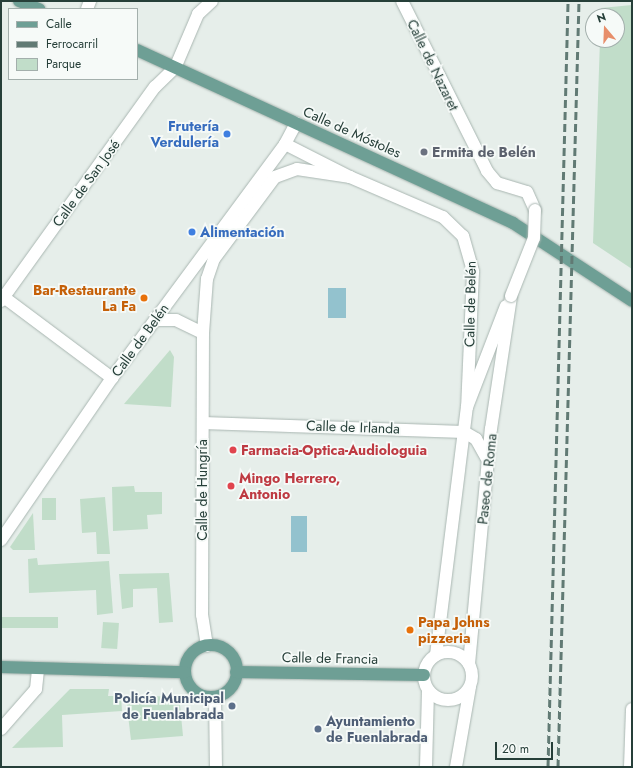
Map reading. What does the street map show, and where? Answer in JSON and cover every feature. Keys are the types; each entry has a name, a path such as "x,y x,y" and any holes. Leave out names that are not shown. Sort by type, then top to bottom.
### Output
{"main road":[{"path":"19,1 36,8"},
{"name":"Calle de Móstoles","path":"138,50 512,223 632,301"},
{"path":"208,646 226,651 233,658 236,672 228,690 215,697 194,691 185,672 190,656 208,646"},
{"path":"1,667 185,672"},
{"name":"Calle de Francia","path":"236,672 424,675"}],"street":[{"path":"175,68 198,14 212,1"},
{"name":"Calle de Nazaret","path":"402,1 464,129 496,183 527,192 535,210"},
{"name":"Calle de San José","path":"2,298 154,87 175,68"},
{"name":"Calle de Belén","path":"1,540 112,378 285,144 296,123"},
{"name":"Calle de Belén","path":"285,144 350,177 443,217 463,236 473,272 467,407"},
{"name":"Calle de Belén","path":"256,201 275,177 297,169 350,177"},
{"name":"Calle de Hungría","path":"208,646 202,616 203,333 207,279 214,259 256,201"},
{"name":"Paseo de Roma","path":"436,655 467,407 534,238 535,210"},
{"name":"Paseo de Roma","path":"469,664 488,461 511,296"},
{"path":"2,298 112,378"},
{"path":"155,320 176,320 203,333"},
{"name":"Calle de Irlanda","path":"203,423 464,432"},
{"path":"464,432 476,440 488,461"},
{"path":"426,767 428,690 424,675 427,663 436,655 454,653 469,664 472,675 456,767"},
{"path":"1,729 36,689 38,669"},
{"path":"428,690 436,697 453,700 470,686"},
{"path":"215,697 216,767"},
{"path":"630,767 632,709"}],"green space":[{"path":"632,5 632,269 593,243 600,48 625,48 625,8 601,8"},
{"path":"170,350 174,357 171,407 124,404"},
{"path":"134,486 135,492 162,492 162,514 147,515 148,529 113,531 112,487"},
{"path":"105,497 110,554 97,554 96,532 82,533 80,499"},
{"path":"42,498 56,498 56,520 42,520"},
{"path":"33,513 35,550 13,550 10,547"},
{"path":"37,558 38,565 109,561 113,613 97,615 96,590 29,593 28,559"},
{"path":"169,573 173,622 159,623 157,588 133,589 133,607 122,609 119,574"},
{"path":"1,617 58,617 58,628 1,628"},
{"path":"103,622 119,623 117,649 101,648"},
{"path":"70,689 109,689 108,696 121,696 122,711 62,715 63,747 12,748"},
{"path":"154,696 171,697 180,705 183,736 131,740 126,699"}],"water":[{"path":"328,288 346,288 346,318 328,318"},
{"path":"291,516 307,516 307,552 291,552"}],"railway":[{"path":"548,767 568,1"},
{"path":"558,767 579,1"}],"place":[{"name":"Frutería Verdulería","path":"227,134"},
{"name":"Ermita de Belén","path":"424,152"},
{"name":"Alimentación","path":"192,232"},
{"name":"Bar-Restaurante La Fa","path":"144,298"},
{"name":"Farmacia-Optica-Audiologuia","path":"233,450"},
{"name":"Mingo Herrero, Antonio","path":"231,486"},
{"name":"Papa Johns pizzeria","path":"410,630"},
{"name":"Policía Municipal de Fuenlabrada","path":"232,706"},
{"name":"Ayuntamiento de Fuenlabrada","path":"318,729"}]}
